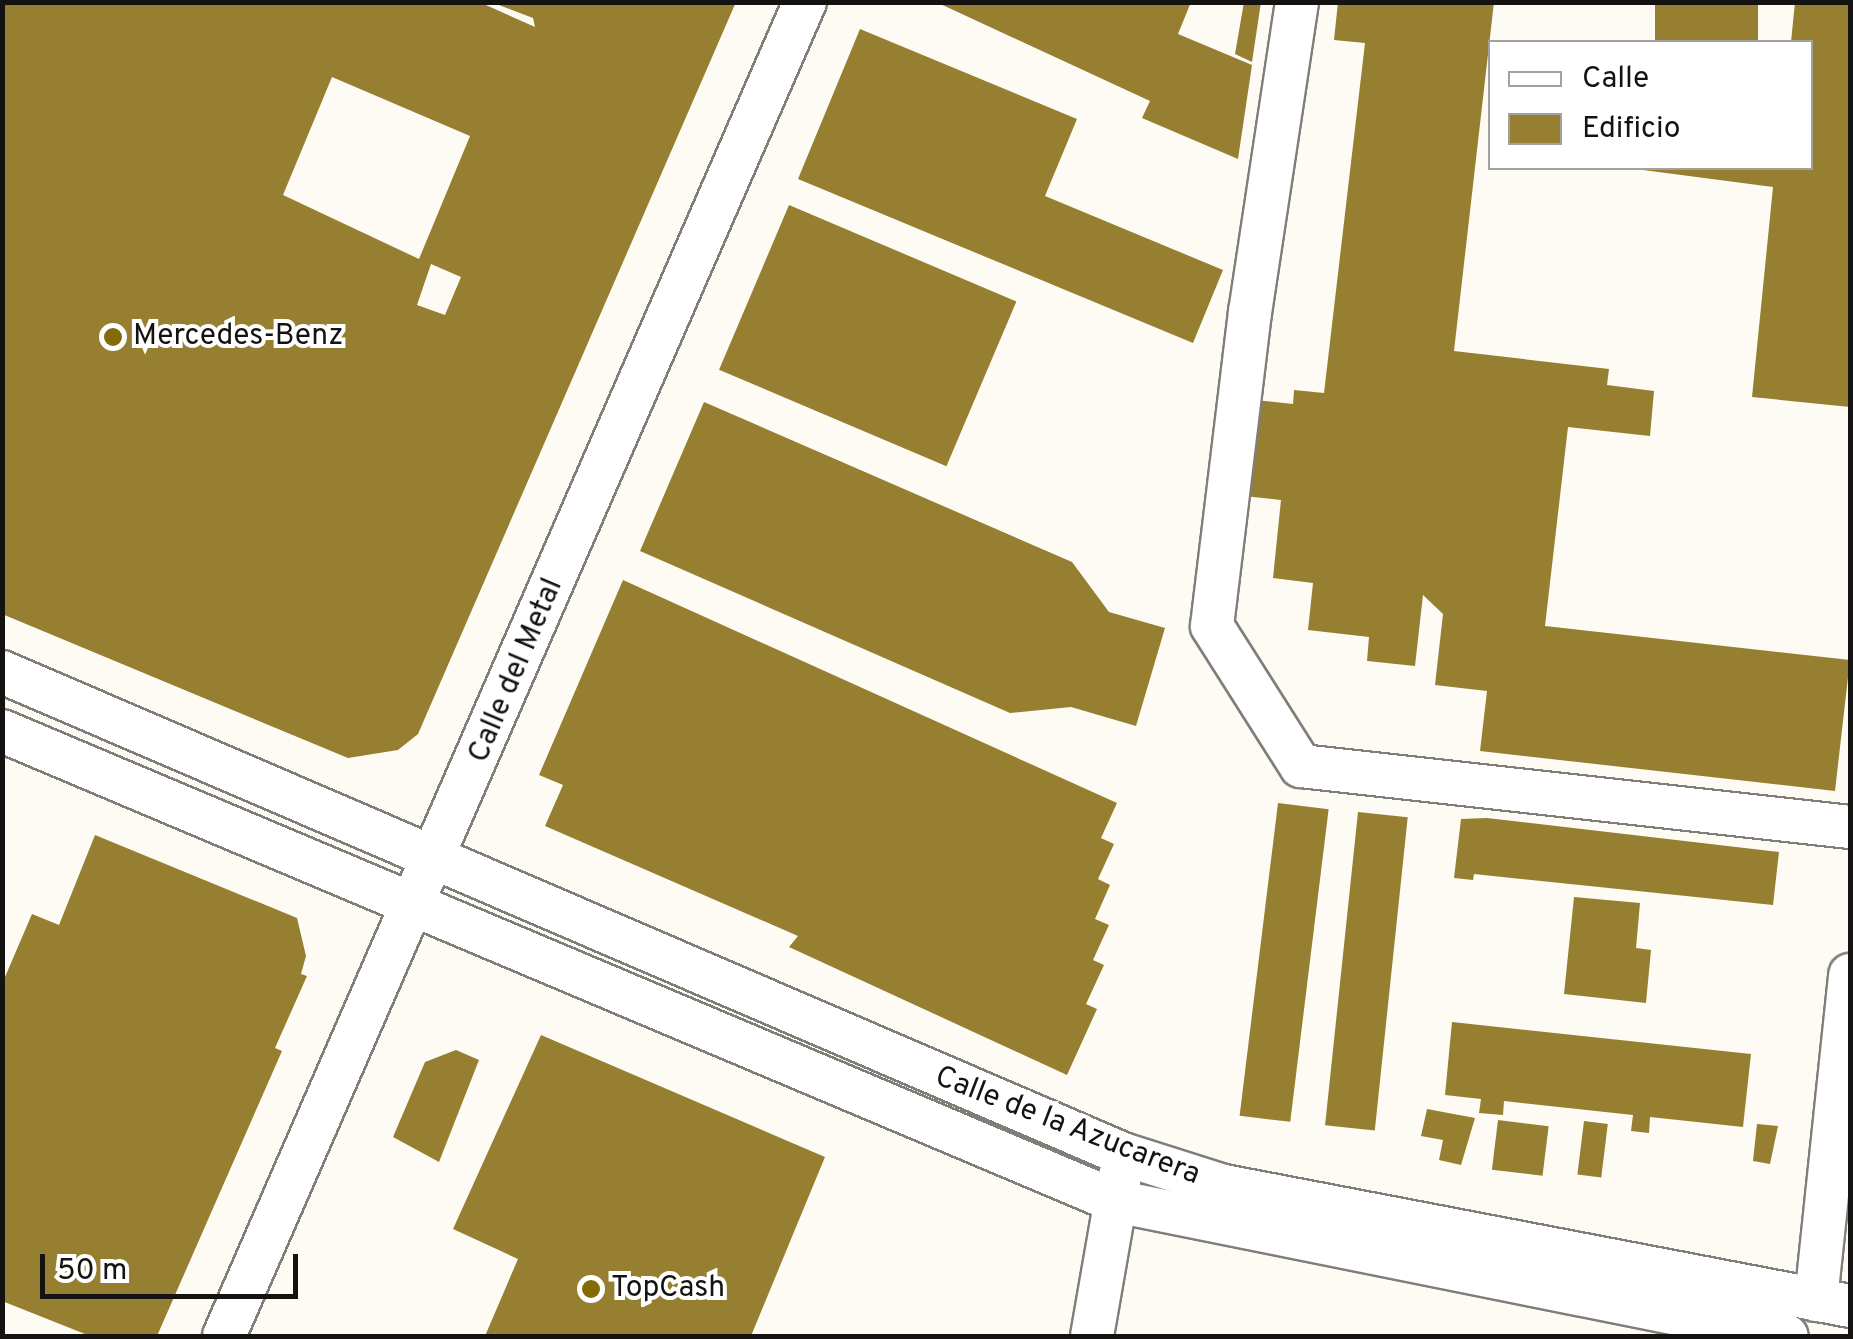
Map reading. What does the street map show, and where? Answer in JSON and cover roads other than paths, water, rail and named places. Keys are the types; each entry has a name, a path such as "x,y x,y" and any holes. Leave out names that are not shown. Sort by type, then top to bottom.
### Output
{"street":[{"name":"Calle del Metal","path":"224,1336 416,907 805,2"},
{"path":"1297,2 1250,312 1212,626 1301,766 1850,826"},
{"name":"Calle de la Azucarera","path":"2,672 1123,1154 1224,1186 1833,1303"},
{"name":"Calle de la Azucarera","path":"2,731 1115,1201 1787,1336"},
{"path":"1833,1303 1850,975"},
{"path":"1092,1336 1123,1154"}],"place":[{"name":"Mercedes-Benz","path":"113,337"},
{"name":"TopCash","path":"591,1289"}]}
